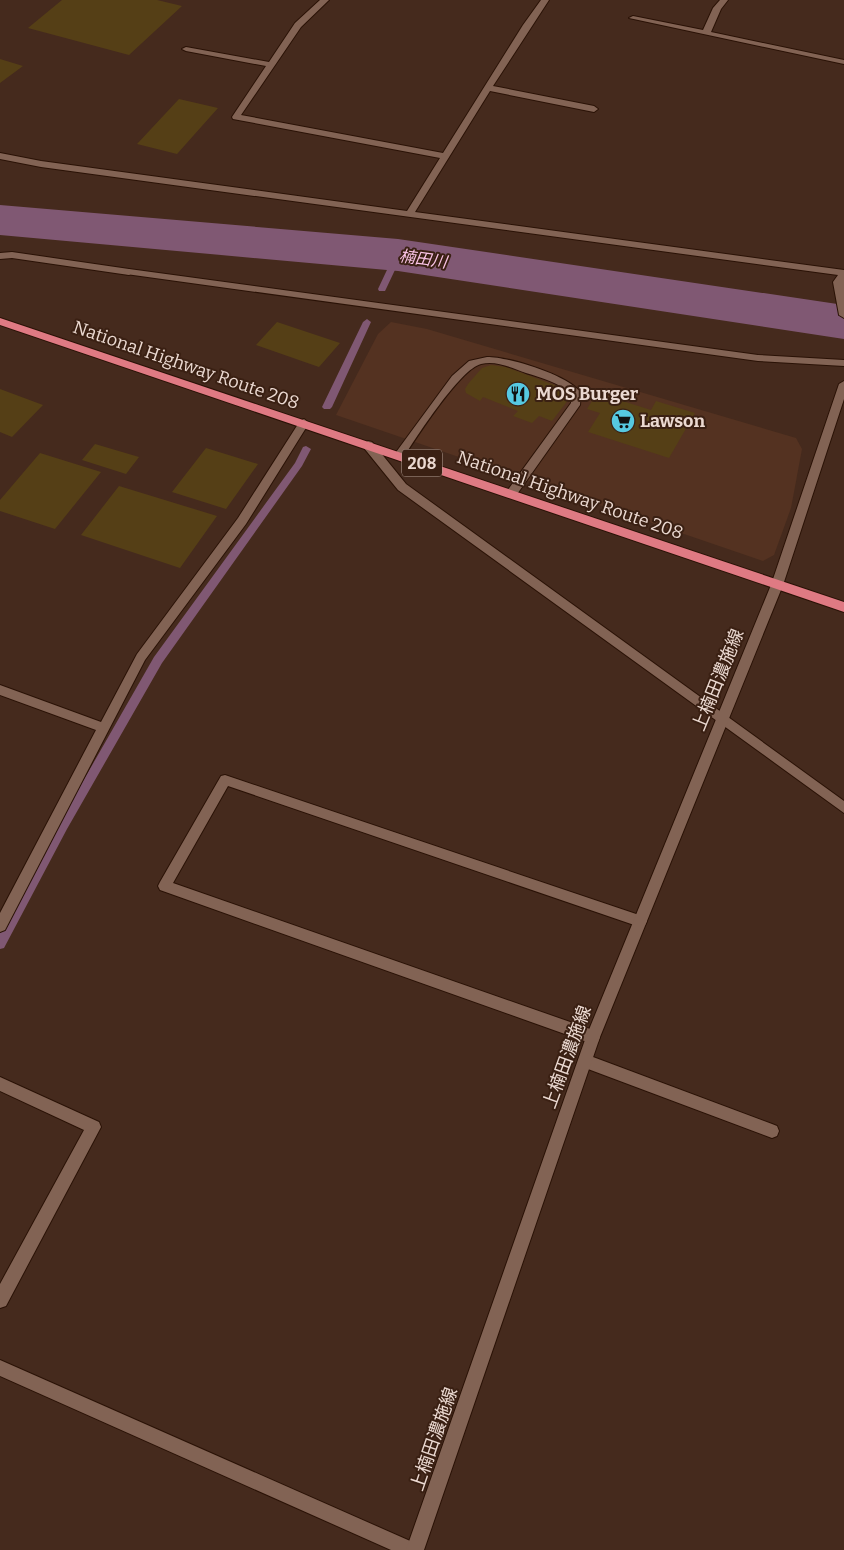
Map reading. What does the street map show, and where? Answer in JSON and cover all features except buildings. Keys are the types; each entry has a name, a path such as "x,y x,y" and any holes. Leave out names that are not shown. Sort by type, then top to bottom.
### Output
{"highway":[{"name":"National Highway Route 208","path":"0,321 844,607"}],"street":[{"path":"325,0 298,25 236,117 446,156"},
{"path":"410,213 526,25 545,0"},
{"path":"706,33 717,8 724,0"},
{"path":"633,18 844,62"},
{"path":"186,49 271,65"},
{"path":"488,88 594,109"},
{"path":"0,156 41,164 410,213 842,276 844,315"},
{"path":"0,256 12,255 758,358 844,363"},
{"path":"399,455 437,403 472,364 483,360 499,361 564,382 576,393 576,403 511,494"},
{"name":"上楠田濃施線","path":"415,1550 593,1037 777,585 844,384"},
{"path":"0,926 141,657 242,521 304,423"},
{"path":"368,445 402,487 844,808"},
{"path":"0,690 104,728"},
{"path":"593,1037 165,886 225,780 640,921"},
{"path":"585,1061 772,1131"},
{"path":"0,1084 94,1127 0,1300"},
{"path":"0,1368 411,1550"}],"shaded area":[{"path":"391,322 427,329 796,438 802,449 791,508 774,555 763,561 336,415 378,334"}],"waterway":[{"name":"楠田川","path":"0,220 398,255 844,322"},
{"path":"382,289 398,255"},
{"path":"327,407 367,322"},
{"path":"0,944 63,826 158,660 299,464 306,449"}],"place":[{"name":"MOS Burger","path":"518,394"},
{"name":"Lawson","path":"623,421"}]}
